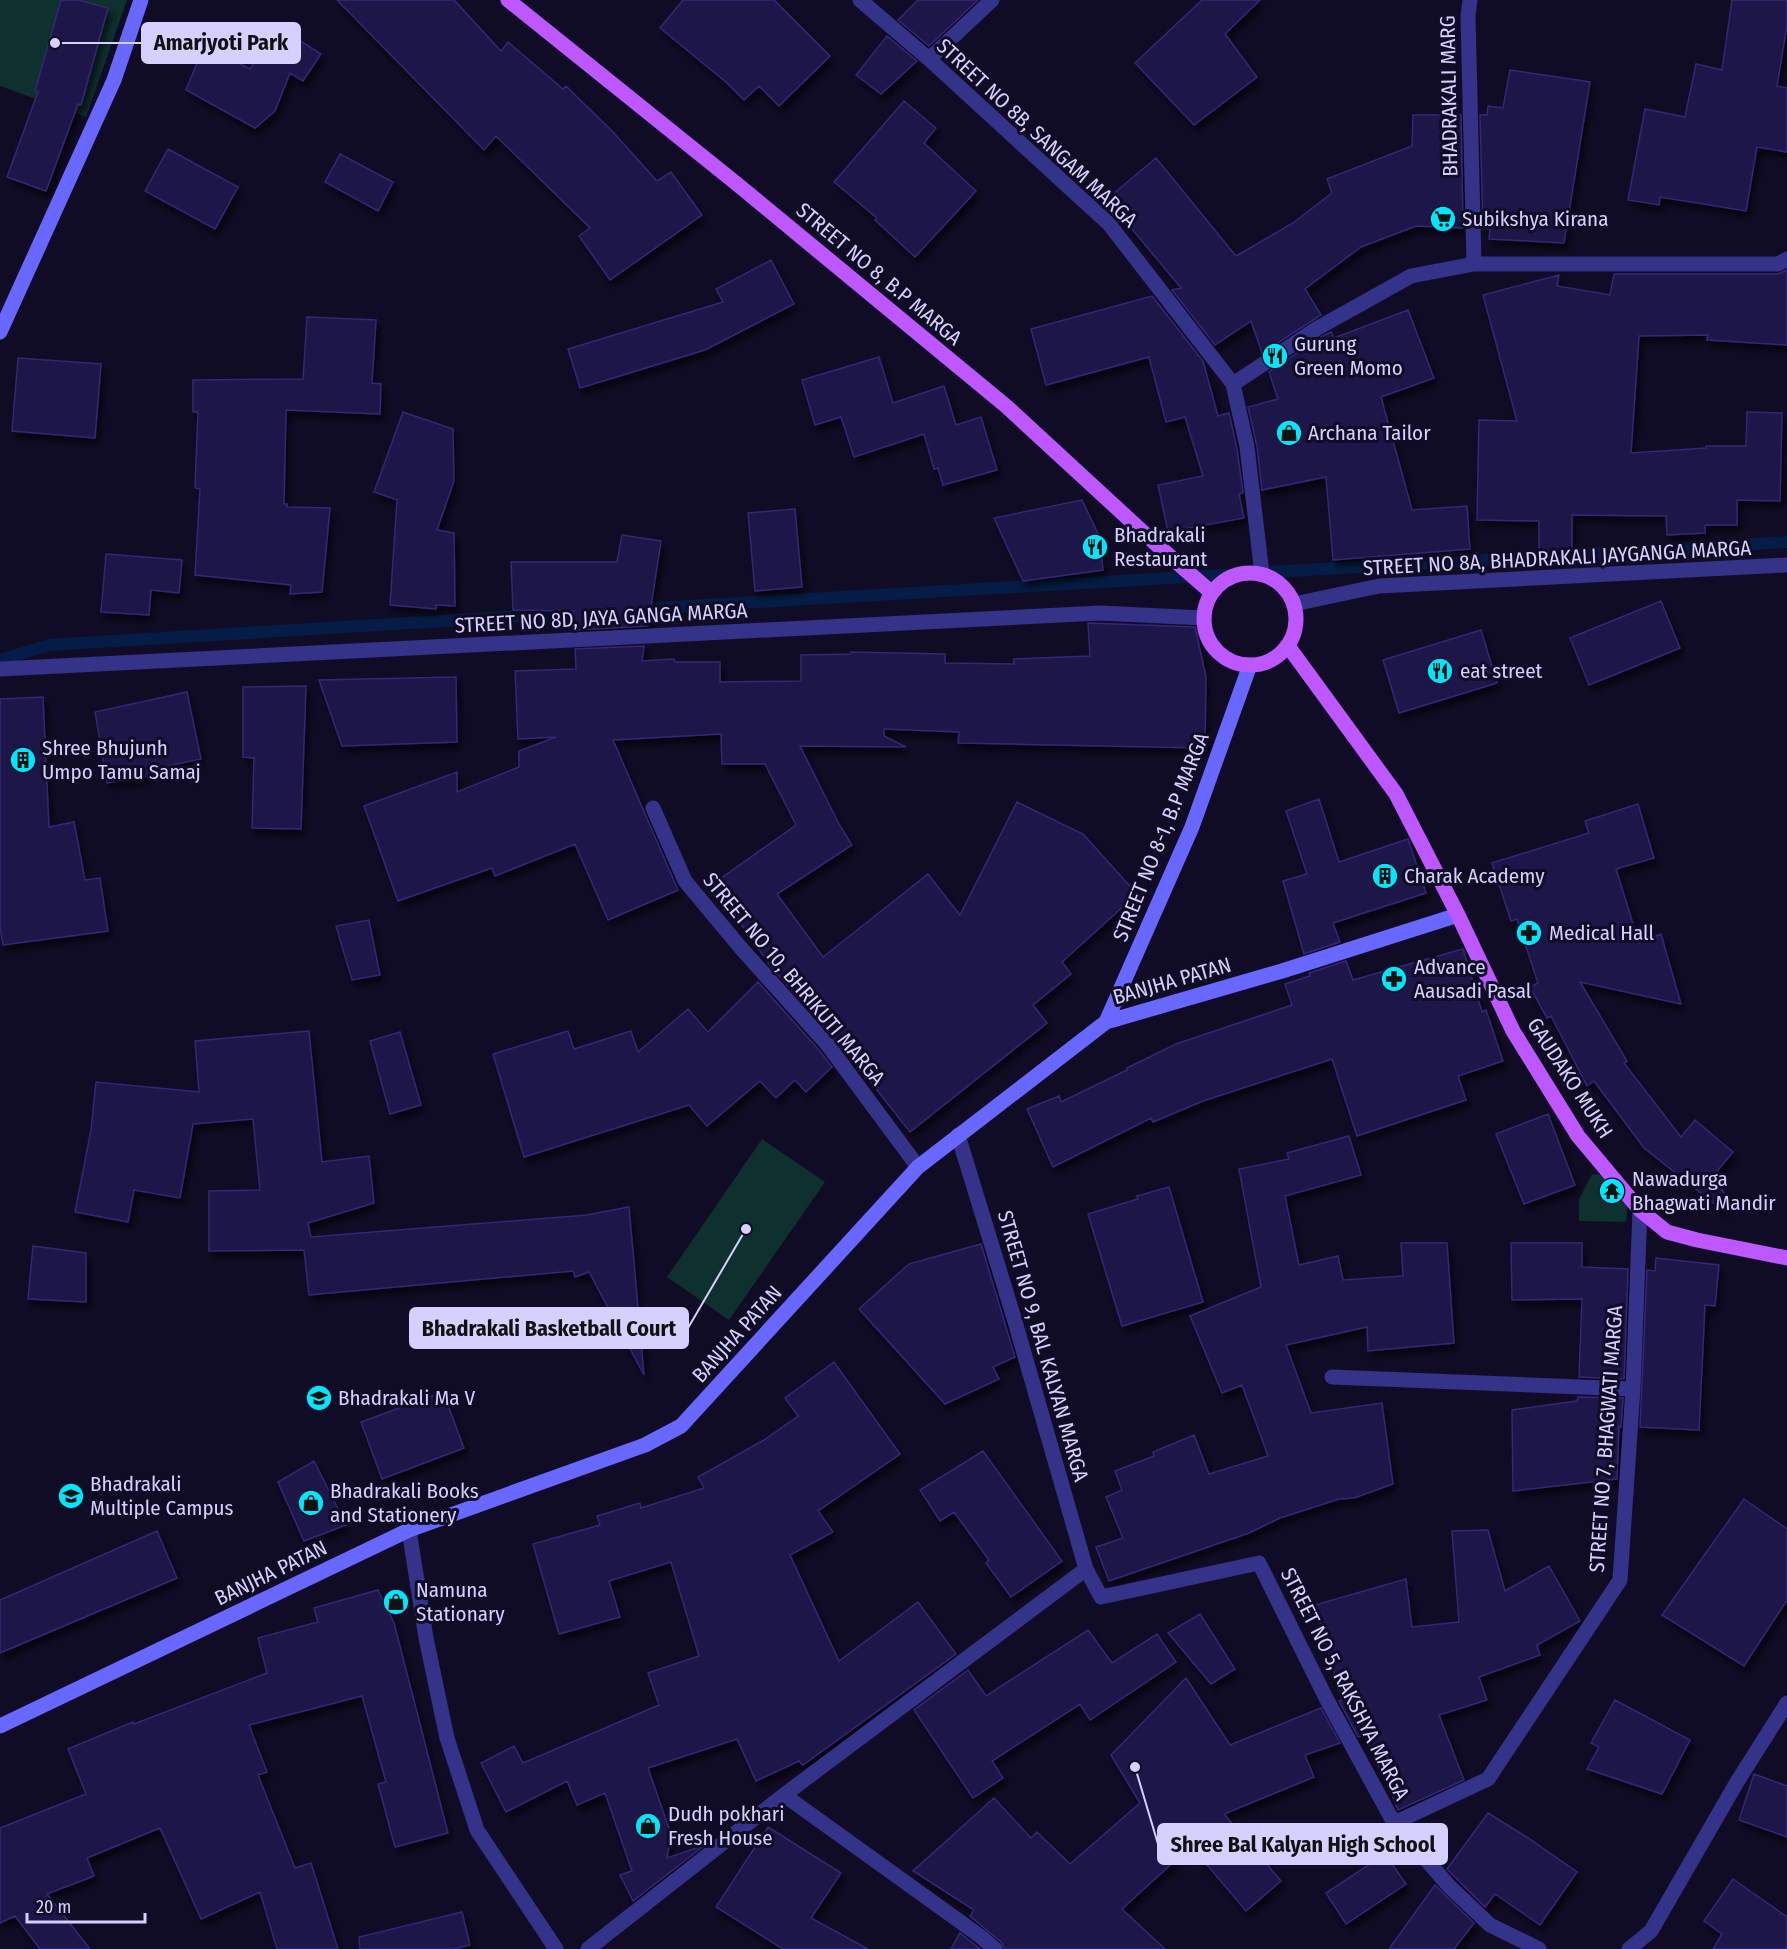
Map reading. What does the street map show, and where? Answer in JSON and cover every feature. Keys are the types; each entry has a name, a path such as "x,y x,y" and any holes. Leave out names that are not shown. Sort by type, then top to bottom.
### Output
{"main road":[{"path":"0,332 114,80 141,0"},
{"name":"STREET NO 8, B.P MARGA","path":"508,0 728,177 997,399 1156,545 1212,593"},
{"path":"1248,573 1262,574 1276,581 1287,591 1294,604 1297,619 1288,646 1264,663 1250,665 1236,663 1222,656 1212,646 1206,633 1204,618 1206,605 1212,593 1222,582 1248,573"},
{"path":"1288,646 1396,794 1458,915"},
{"name":"STREET NO 8-1, B.P MARGA","path":"1106,1022 1192,827 1250,665"},
{"name":"BANJHA PATAN","path":"0,1726 409,1530 645,1445 681,1426 918,1167 1106,1022 1458,915"},
{"name":"GAUDAKO MUKH","path":"1458,915 1513,1031 1552,1096 1578,1136 1640,1210 1667,1232 1787,1258"}],"street":[{"name":"STREET NO 8B, SANGAM MARGA","path":"860,0 1109,224 1233,384 1247,447 1262,574"},
{"path":"928,59 992,0"},
{"name":"BHADRAKALI MARG","path":"1470,0 1468,16 1474,264"},
{"path":"1233,384 1316,329 1411,276 1474,264 1778,264 1787,259"},
{"name":"STREET NO 8A, BHADRAKALI JAYGANGA MARGA","path":"1294,604 1379,586 1787,565"},
{"name":"STREET NO 8D, JAYA GANGA MARGA","path":"0,669 1100,613 1204,618"},
{"name":"STREET NO 10, BHRIKUTI MARGA","path":"653,808 685,881 740,947 827,1044 918,1167"},
{"name":"STREET NO 9, BAL KALYAN MARGA","path":"958,1135 1014,1318 1086,1569"},
{"name":"STREET NO 7, BHAGWATI MARGA","path":"1394,1823 1488,1779 1620,1580 1633,1389 1640,1210"},
{"path":"1332,1377 1633,1389"},
{"path":"409,1530 426,1638 447,1738 477,1830 556,1949"},
{"name":"STREET NO 5, RAKSHYA MARGA","path":"1086,1569 1101,1597 1259,1563 1326,1698 1394,1823 1449,1886 1490,1925 1539,1949"},
{"path":"588,1949 784,1795 1086,1569"},
{"path":"1629,1949 1651,1931 1737,1782 1787,1703"},
{"path":"784,1795 995,1949"}],"green space":[{"path":"0,0 127,0 86,117 0,86"},
{"path":"762,1139 825,1182 729,1320 667,1277"},
{"path":"1592,1174 1609,1175 1628,1201 1626,1222 1579,1221 1579,1199"}],"building":[{"path":"61,0 78,0 108,8 81,105 78,104 46,191 7,177 38,92 35,91"},
{"path":"337,0 454,0 501,51 508,42 563,89 566,86 613,132 657,181 671,172 702,215 610,280 579,236 590,228 496,136 484,150"},
{"path":"683,0 774,0 830,56 779,106 759,86 744,100 727,83 660,28"},
{"path":"918,0 978,0 929,46 898,20"},
{"path":"1202,0 1260,0 1225,34 1257,77 1194,125 1135,63"},
{"path":"1732,0 1787,0 1787,25 1777,86 1787,88 1787,152 1757,147 1746,211 1660,197 1659,205 1628,200 1645,109 1685,117 1696,64 1722,70"},
{"path":"277,26 321,54 303,81 290,73 275,111 255,128 186,90 204,46 250,69"},
{"path":"887,36 917,61 881,94 856,75"},
{"path":"1510,70 1590,82 1564,243 1489,239 1490,229 1483,228 1480,115 1487,115 1488,106 1503,108"},
{"path":"904,101 936,128 924,143 976,191 915,257 875,220 877,218 834,182"},
{"path":"1413,115 1461,115 1463,228 1416,226 1361,247 1305,289 1321,315 1262,353 1251,321 1215,345 1172,290 1181,288 1107,199 1156,158 1236,256 1293,223 1332,193 1327,179 1412,146"},
{"path":"168,149 238,187 215,229 145,191"},
{"path":"340,154 393,182 378,211 325,182"},
{"path":"771,260 794,304 705,350 580,388 568,349 723,302 716,289"},
{"path":"1787,270 1787,345 1707,340 1708,335 1639,336 1631,453 1706,448 1706,446 1746,446 1747,412 1782,413 1780,501 1737,500 1737,525 1705,525 1705,533 1667,535 1666,516 1572,515 1572,552 1539,552 1539,521 1477,520 1479,420 1517,421 1483,295 1559,275 1557,286 1610,295 1614,274 1778,274"},
{"path":"1152,296 1203,361 1218,416 1229,413 1237,449 1243,493 1239,494 1244,518 1168,532 1158,485 1203,476 1185,417 1166,422 1149,357 1046,385 1031,329"},
{"path":"1408,310 1434,378 1381,397 1412,510 1467,506 1470,549 1333,560 1326,477 1262,490 1257,446 1248,407 1278,399 1269,372 1321,337 1331,332 1334,338"},
{"path":"307,317 376,320 372,383 381,384 380,414 286,410 284,504 287,504 287,507 330,508 322,592 290,594 291,585 195,575 200,489 195,488 198,412 193,412 193,380 303,379"},
{"path":"879,357 893,403 944,386 956,425 981,417 997,470 943,485 938,468 934,469 924,434 854,457 841,417 815,425 802,380"},
{"path":"18,358 101,364 95,438 12,431"},
{"path":"403,412 453,429 454,481 437,530 454,533 455,606 436,605 436,609 390,605 397,500 374,492"},
{"path":"1082,500 1099,536 1103,570 1023,581 994,518"},
{"path":"795,509 802,587 755,591 748,513"},
{"path":"622,535 661,541 648,626 575,630 574,611 513,610 511,562 617,562"},
{"path":"106,554 182,560 179,593 151,590 149,615 101,612"},
{"path":"1661,601 1680,648 1589,685 1570,638"},
{"path":"1088,623 1195,627 1206,677 1205,748 958,743 959,732 884,729 884,736 906,747 800,746 852,845 777,894 823,957 928,874 960,915 1017,802 1083,834 1137,894 1062,962 1071,974 1033,1005 1047,1023 910,1132 847,1052 846,1054 772,968 713,884 796,825 765,764 722,764 721,734 613,740 678,890 608,920 575,844 495,876 492,868 398,901 364,806 457,772 457,792 519,767 519,751 556,737 518,739 515,671 576,669 575,649 644,646 642,661 674,659 675,662 720,662 720,682 801,681 801,655 851,654 851,652 945,654 945,663 1014,664 1014,659 1090,656"},
{"name":"eat street","path":"1481,630 1497,683 1399,713 1383,660"},
{"path":"456,677 457,742 342,746 319,680"},
{"path":"306,686 301,829 252,828 254,758 243,757 243,687"},
{"path":"187,692 201,759 148,770 149,776 107,783 95,712"},
{"path":"43,697 49,827 74,822 85,880 100,878 108,931 3,945 0,927 0,699"},
{"path":"1319,799 1339,862 1408,839 1426,893 1333,923 1340,942 1304,954 1283,881 1307,874 1286,811"},
{"path":"1638,804 1654,858 1616,869 1639,943 1661,934 1681,1004 1580,982 1627,1061 1624,1063 1681,1137 1695,1120 1733,1152 1712,1177 1731,1201 1722,1210 1644,1148 1594,1081 1587,1086 1551,1016 1547,1018 1530,987 1538,983 1517,919 1511,921 1492,863 1589,833 1585,821"},
{"path":"369,920 380,975 352,980 336,926"},
{"path":"1463,949 1482,1012 1486,1010 1503,1061 1458,1076 1466,1100 1357,1136 1332,1059 1203,1101 1153,1122 1151,1118 1053,1167 1027,1109 1059,1096 1061,1102 1176,1044 1292,1005 1285,984 1310,976 1309,973 1346,961 1353,980"},
{"path":"758,982 832,1067 806,1092 795,1080 776,1098 760,1081 707,1126 689,1105 524,1157 493,1054 568,1031 574,1049 631,1031 638,1052 688,1009 708,1032"},
{"path":"309,1031 322,1162 369,1156 374,1203 308,1223 311,1237 587,1215 629,1207 644,1375 589,1272 575,1277 573,1271 309,1295 304,1250 209,1251 209,1191 260,1190 253,1119 193,1124 180,1198 134,1190 128,1222 75,1212 91,1130 96,1082 199,1092 195,1041"},
{"path":"400,1032 421,1105 390,1114 370,1041"},
{"path":"1548,1114 1575,1185 1524,1204 1496,1134"},
{"path":"1349,1136 1361,1175 1285,1196 1299,1265 1338,1256 1343,1280 1403,1276 1401,1243 1447,1243 1454,1343 1368,1351 1367,1327 1286,1345 1311,1413 1382,1403 1393,1484 1354,1498 1339,1499 1280,1518 1249,1533 1109,1581 1096,1547 1123,1538 1106,1497 1122,1490 1115,1471 1154,1456 1153,1452 1194,1435 1209,1474 1268,1456 1242,1385 1222,1393 1190,1316 1261,1287 1239,1169 1289,1159 1287,1153"},
{"path":"1169,1187 1203,1302 1122,1326 1088,1214"},
{"path":"1511,1243 1582,1243 1582,1267 1628,1269 1624,1379 1579,1377 1582,1299 1512,1300"},
{"path":"981,1244 1015,1357 993,1367 999,1379 945,1404 859,1309 909,1264"},
{"path":"33,1246 86,1253 86,1302 28,1299"},
{"path":"1656,1258 1719,1265 1715,1306 1705,1305 1699,1430 1640,1427 1647,1270 1655,1271"},
{"path":"834,1362 900,1454 818,1511 833,1532 790,1555 839,1661 918,1602 956,1654 803,1765 799,1761 756,1781 737,1739 648,1768 671,1834 667,1858 705,1845 633,1901 620,1875 632,1871 605,1793 577,1805 567,1781 506,1812 481,1763 514,1746 523,1763 659,1705 648,1673 699,1656 671,1562 609,1581 620,1617 559,1634 533,1544 600,1525 597,1516 640,1503 641,1508 704,1488 698,1477 764,1440 798,1416 785,1398"},
{"path":"443,1392 464,1448 382,1479 361,1422"},
{"path":"1578,1397 1623,1398 1621,1427 1619,1426 1617,1479 1513,1491 1512,1410 1577,1401"},
{"path":"983,1451 1062,1561 1011,1597 986,1563 989,1560 954,1512 940,1521 920,1490"},
{"name":"Bhadrakali Books and Stationery","path":"314,1461 346,1525 304,1541 278,1482"},
{"path":"1744,1499 1787,1529 1787,1600 1744,1666 1662,1615"},
{"path":"1488,1530 1505,1591 1549,1566 1580,1621 1537,1645 1540,1655 1479,1677 1487,1700 1439,1715 1464,1780 1398,1810 1366,1735 1358,1737 1339,1701 1342,1700 1315,1605 1406,1579 1412,1627 1459,1622 1452,1531"},
{"path":"157,1531 177,1578 0,1653 0,1600"},
{"path":"378,1590 394,1623 448,1833 395,1847 378,1784 386,1782 362,1696 249,1725 267,1772 258,1775 295,1868 311,1863 338,1949 277,1949 260,1892 201,1919 160,1828 87,1858 94,1876 47,1894 90,1949 40,1949 15,1916 0,1923 0,1828 86,1794 68,1749 133,1722 134,1724 267,1673 258,1638 318,1622 314,1608"},
{"path":"1200,1614 1235,1669 1211,1684 1168,1633"},
{"path":"1088,1630 1112,1663 1157,1634 1176,1662 1090,1720 1080,1704 992,1761 1003,1778 973,1798 914,1710 968,1670 986,1696"},
{"path":"1186,1678 1230,1745 1321,1708 1340,1743 1305,1755 1314,1777 1224,1814 1281,1881 1246,1911 1191,1846 1122,1909 1165,1949 1005,1949 1001,1942 970,1916 974,1910 913,1871 994,1798 1031,1838 1037,1832 1070,1864 1140,1803 1111,1755"},
{"path":"1615,1700 1690,1740 1662,1794 1587,1769 1599,1747 1591,1743"},
{"path":"1754,1774 1787,1786 1787,1837 1739,1820"},
{"path":"1488,1813 1577,1872 1540,1925 1495,1894 1485,1907 1447,1869"},
{"path":"768,1827 841,1873 811,1918 868,1949 783,1949 716,1907"},
{"path":"1385,1854 1406,1884 1346,1924 1326,1893"},
{"path":"1733,1879 1787,1917 1787,1949 1713,1949 1722,1934 1704,1921"},
{"path":"1435,1885 1474,1923 1454,1949 1389,1949"},
{"path":"462,1912 470,1945 454,1949 360,1949 359,1937"},
{"path":"960,1933 974,1944 980,1949 951,1949"}],"waterway":[{"path":"637,609 1787,542"},
{"path":"0,660 49,645 590,612"}],"place":[{"name":"Amarjyoti Park","path":"55,43"},
{"name":"Subikshya Kirana","path":"1443,219"},
{"name":"Gurung Green Momo","path":"1275,356"},
{"name":"Archana Tailor","path":"1289,433"},
{"name":"Bhadrakali Restaurant","path":"1095,547"},
{"name":"eat street","path":"1440,671"},
{"name":"Shree Bhujunh Umpo Tamu Samaj","path":"23,760"},
{"name":"Charak Academy","path":"1385,876"},
{"name":"Medical Hall","path":"1529,933"},
{"name":"Advance Aausadi Pasal","path":"1394,979"},
{"name":"Nawadurga Bhagwati Mandir","path":"1612,1191"},
{"name":"Bhadrakali Basketball Court","path":"746,1229"},
{"name":"Bhadrakali Ma V","path":"319,1398"},
{"name":"Bhadrakali Multiple Campus","path":"71,1496"},
{"name":"Bhadrakali Books and Stationery","path":"311,1503"},
{"name":"Namuna Stationary","path":"396,1602"},
{"name":"Shree Bal Kalyan High School","path":"1135,1767"},
{"name":"Dudh pokhari Fresh House","path":"648,1826"}]}
